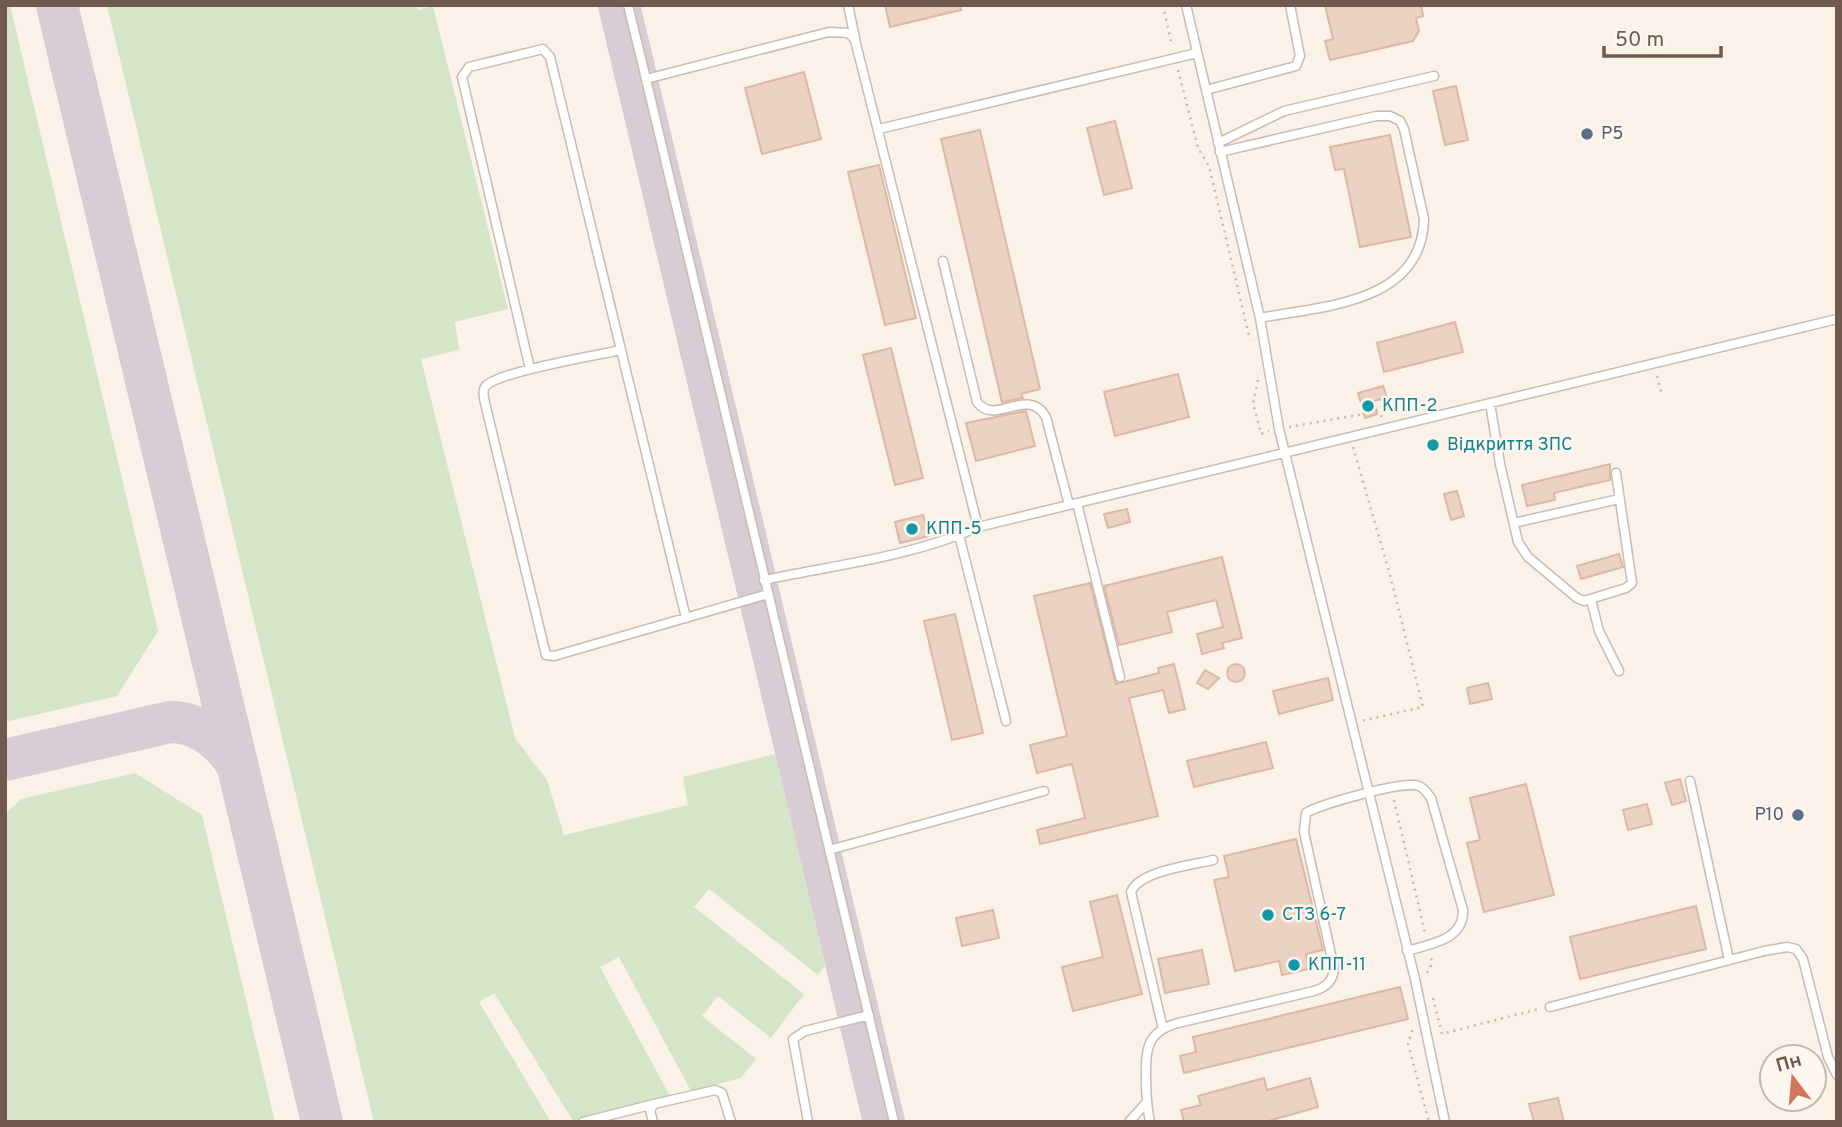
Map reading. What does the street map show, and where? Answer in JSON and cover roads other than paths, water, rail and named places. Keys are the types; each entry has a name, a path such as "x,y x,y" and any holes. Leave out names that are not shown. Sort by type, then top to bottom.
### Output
{"lane":[{"path":"628,5 894,1122"},
{"path":"848,5 978,527"},
{"path":"1186,5 1260,318 1279,429 1415,979 1445,1122"},
{"path":"1206,90 1296,66 1300,56 1290,5"},
{"path":"646,79 830,32 849,33 855,40"},
{"path":"530,369 462,77 468,67 546,50 550,57 686,618"},
{"path":"879,129 1197,53"},
{"path":"1219,147 1284,111 1434,76"},
{"path":"1219,147 1376,116 1390,116 1400,121 1404,130 1424,219 1424,232 1420,243 1406,267 1387,286 1374,294 1260,318"},
{"path":"943,261 977,402 989,410 1028,404 1041,409 1046,417 1073,504 1120,677"},
{"path":"764,580 902,551 978,527 1837,319"},
{"path":"621,351 530,369 498,379 487,384 484,394 547,657 768,594"},
{"path":"1490,403 1518,542 1528,557 1577,598 1591,600 1626,589 1632,583 1616,473"},
{"path":"1514,523 1619,499"},
{"path":"959,535 1006,721"},
{"path":"1591,600 1599,631 1619,671"},
{"path":"1690,781 1729,960"},
{"path":"1150,1122 1146,1103 1147,1049 1156,1034 1178,1023 1314,991 1329,983 1334,968 1304,832 1306,813 1312,809 1391,788 1420,786 1431,798 1463,909 1461,925 1456,932 1408,951"},
{"path":"829,850 1044,791"},
{"path":"1163,1029 1131,892 1137,883 1149,876 1213,860"},
{"path":"1550,1007 1729,960 1787,947 1796,949 1801,953 1828,1058 1837,1075"},
{"path":"808,1122 793,1040 805,1031 869,1016"},
{"path":"583,1122 715,1090 722,1093 731,1122"},
{"path":"1129,1122 1146,1103"},
{"path":"653,1122 650,1110 654,1104"}],"place":[{"name":"P5","path":"1587,134"},
{"name":"КПП-2","path":"1368,406"},
{"name":"Відкриття ЗПС","path":"1433,445"},
{"name":"КПП-5","path":"912,529"},
{"name":"P10","path":"1798,815"},
{"name":"СТЗ 6-7","path":"1268,915"},
{"name":"КПП-11","path":"1294,965"}]}
